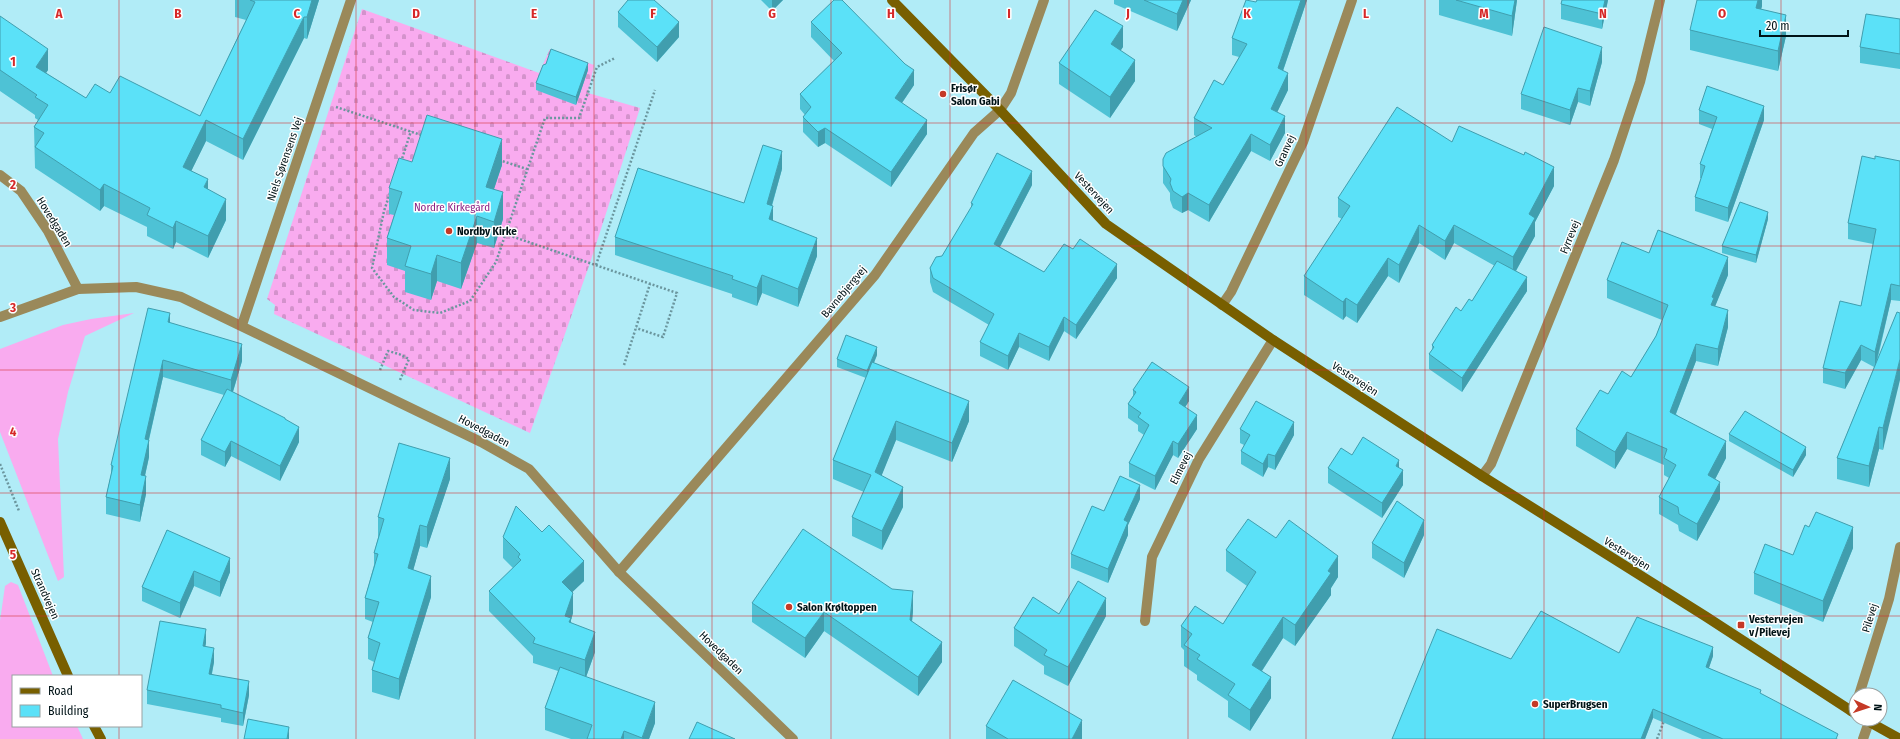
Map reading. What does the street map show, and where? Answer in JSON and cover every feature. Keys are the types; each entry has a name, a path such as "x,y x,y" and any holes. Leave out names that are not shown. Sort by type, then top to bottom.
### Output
{"street":[{"name":"Niels Sørensens Vej","path":"242,325 352,0"},
{"name":"Vestervejen","path":"892,0 1000,110 1106,224 1274,340 1482,476 1705,616 1848,709"},
{"name":"Bavnebjergvej","path":"619,572 875,275 974,133 1000,110 1011,93 1044,0"},
{"name":"Granvej","path":"1222,305 1231,292 1303,142 1352,0"},
{"name":"Fyrrevej","path":"1482,476 1491,464 1614,160 1640,82 1660,0"},
{"name":"Hovedgaden","path":"0,175 20,191 48,231 78,289"},
{"name":"Hovedgaden","path":"0,317 78,289 136,287 182,297 481,442 529,469 619,572 793,739"},
{"name":"Elmevej","path":"1145,621 1152,557 1199,459 1274,340"},
{"name":"Strandvejen","path":"0,522 68,675"},
{"name":"Pilevej","path":"1862,687 1889,599 1900,547"},
{"path":"95,727 101,739"},
{"path":"1863,739 1866,727"},
{"path":"1878,727 1900,739"}],"path":[{"path":"391,190 384,211 372,268 394,297 414,310 440,313 470,301 496,262 545,118 579,118 597,66 615,58"},
{"path":"596,265 655,90"},
{"path":"330,105 425,136"},
{"path":"399,168 411,131"},
{"path":"498,160 527,169"},
{"path":"505,234 677,293 663,337 636,328"},
{"path":"624,365 650,284"},
{"path":"382,364 388,351 399,354 409,359 403,374"},
{"path":"1657,739 1666,717"}],"green space":[{"name":"Nordre Kirkegård","path":"362,9 539,73 550,49 594,65 588,93 640,108 590,263 530,433 274,314 275,305 267,299"},
{"path":"134,313 85,336 68,392 58,439 64,577 58,581 0,432 0,349 63,325 91,319"},
{"path":"11,582 18,585 53,675 12,675 12,727 77,727 83,739 0,739 0,621 5,586"}],"building":[{"path":"250,0 312,0 307,17 304,17 243,139 206,120 183,167 208,179 204,187 226,199 208,236 176,221 173,228 147,215 150,208 104,184 100,190 35,147 44,133 34,127 48,105 35,97 37,95 0,70 0,16 48,49 36,67 86,98 95,84 110,93 120,76 200,116 255,2"},
{"path":"628,0 654,0 679,22 657,47 618,12"},
{"path":"834,0 842,0 905,64 914,70 895,98 927,120 891,172 825,128 818,132 803,117 811,107 800,94 842,53 811,22"},
{"path":"1144,0 1183,0 1177,14"},
{"path":"1246,0 1256,2 1257,0 1301,0 1278,68 1288,73 1271,109 1285,116 1270,145 1251,134 1209,205 1188,193 1182,197 1173,191 1170,183 1171,179 1163,166 1163,159 1166,153 1212,128 1194,118 1214,80 1223,85 1247,44 1232,38"},
{"path":"1456,0 1515,0 1512,16"},
{"path":"1562,0 1605,0 1602,14 1561,4"},
{"path":"1697,0 1758,0 1756,8 1786,15 1778,51 1690,30"},
{"path":"1095,10 1123,26 1111,44 1135,60 1110,97 1059,63"},
{"path":"1866,14 1900,19 1900,54 1860,47"},
{"path":"1544,27 1602,47 1590,91 1578,88 1570,110 1521,94"},
{"path":"551,49 588,63 576,97 536,83 543,65 546,64"},
{"path":"1707,86 1764,106 1728,208 1695,197 1705,166 1700,164 1717,117 1699,110"},
{"path":"1397,107 1452,142 1459,126 1524,155 1525,152 1554,167 1529,214 1535,218 1513,257 1454,225 1445,241 1419,225 1399,265 1388,258 1357,305 1346,298 1343,302 1304,276 1350,206 1338,198"},
{"name":"Nordby Kirke","path":"427,115 502,139 486,187 503,192 494,222 477,216 461,263 437,255 431,274 405,266 411,246 387,238 402,192 389,188 399,158 412,162"},
{"path":"763,145 782,151 767,204 773,206 769,219 817,238 798,289 762,275 757,288 732,279 733,276 615,237 638,168 744,203"},
{"path":"997,153 1032,171 994,244 1044,272 1064,244 1073,249 1080,239 1117,264 1076,325 1064,317 1049,347 1019,333 1008,356 980,342 994,314 933,278 930,268 936,257 942,256 973,204 971,203"},
{"path":"1862,156 1875,159 1875,156 1900,161 1900,286 1891,284 1875,352 1861,345 1845,373 1823,368 1840,301 1861,306 1876,229 1848,223"},
{"path":"1740,202 1768,212 1756,255 1722,246"},
{"path":"1658,230 1728,257 1712,297 1714,298 1711,305 1728,310 1718,349 1696,344 1670,412 1726,441 1708,475 1720,482 1697,524 1679,514 1678,507 1659,497 1676,465 1664,458 1667,449 1627,432 1615,452 1576,429 1600,390 1608,394 1622,371 1631,377 1656,336 1668,305 1607,280 1622,242 1649,253"},
{"path":"1497,261 1527,277 1462,378 1429,354 1434,347 1432,345 1456,307 1461,311 1469,299 1472,301"},
{"path":"148,308 170,313 168,322 242,344 231,380 163,360 145,439 149,440 141,475 146,476 140,505 106,497 113,466 111,465"},
{"path":"1897,312 1900,313 1900,359 1883,428 1879,427 1869,466 1837,458"},
{"path":"846,335 877,347 867,371 837,359"},
{"path":"872,362 969,401 952,443 896,421 875,472 903,487 882,531 852,517 871,475 833,460"},
{"path":"1152,362 1189,387 1179,403 1197,415 1178,444 1173,441 1155,476 1129,463 1149,425 1138,417 1141,413 1128,404 1136,392 1133,390"},
{"path":"227,389 285,418 299,427 280,466 231,441 225,452 201,440"},
{"path":"1256,401 1294,422 1275,456 1268,454 1263,464 1241,451 1250,435 1240,429"},
{"path":"1745,411 1806,447 1793,470 1729,434"},
{"path":"1363,437 1399,460 1396,466 1403,470 1382,503 1328,468 1341,448 1352,455"},
{"path":"399,443 450,458 427,527 420,525 408,568 431,576 399,679 372,670 380,643 368,638 379,602 365,598 378,554 374,553 384,519 378,517"},
{"path":"1120,476 1140,485 1124,520 1128,522 1108,569 1071,554 1092,506 1104,511"},
{"path":"1397,501 1424,520 1404,563 1372,543"},
{"path":"516,506 542,532 549,525 584,561 562,582 573,593 565,616 571,618 569,622 595,632 585,660 533,643 535,638 489,591 521,560 518,557 520,554 503,537"},
{"path":"1816,512 1853,527 1823,601 1754,573 1765,544 1793,555 1805,525 1809,527"},
{"path":"1248,519 1276,538 1289,520 1338,556 1328,571 1331,573 1295,625 1283,617 1252,665 1271,677 1250,710 1228,695 1235,684 1197,659 1200,655 1184,645 1192,634 1181,626 1195,606 1223,624 1256,572 1226,550"},
{"path":"803,529 892,589 913,591 910,620 942,642 918,677 824,612 805,638 752,603"},
{"path":"167,530 230,558 220,582 194,571 180,603 142,587"},
{"path":"1078,581 1106,598 1068,667 1044,655 1047,650 1014,628 1033,597 1059,614"},
{"name":"SuperBrugsen","path":"1541,611 1619,653 1637,617 1713,647 1706,667 1761,690 1760,693 1838,734 1836,739 1723,739 1653,709 1641,739 1392,739 1437,629 1511,659"},
{"path":"160,621 206,629 203,646 214,648 209,674 249,681 243,713 221,708 221,705 147,690"},
{"path":"560,667 655,702 642,738 624,731 621,739 587,739 592,725 545,708"},
{"path":"1013,680 1082,720 1072,739 1008,739 986,726"},
{"path":"248,719 289,727 287,739 244,739"},
{"path":"697,722 735,739 689,739"}],"place":[{"name":"Frisør Salon Gabi","path":"943,94"},
{"name":"Nordby Kirke","path":"449,231"},
{"name":"Salon Krøltoppen","path":"789,607"},
{"name":"Vestervejen v/Pilevej","path":"1741,625"},
{"name":"SuperBrugsen","path":"1535,704"}]}
